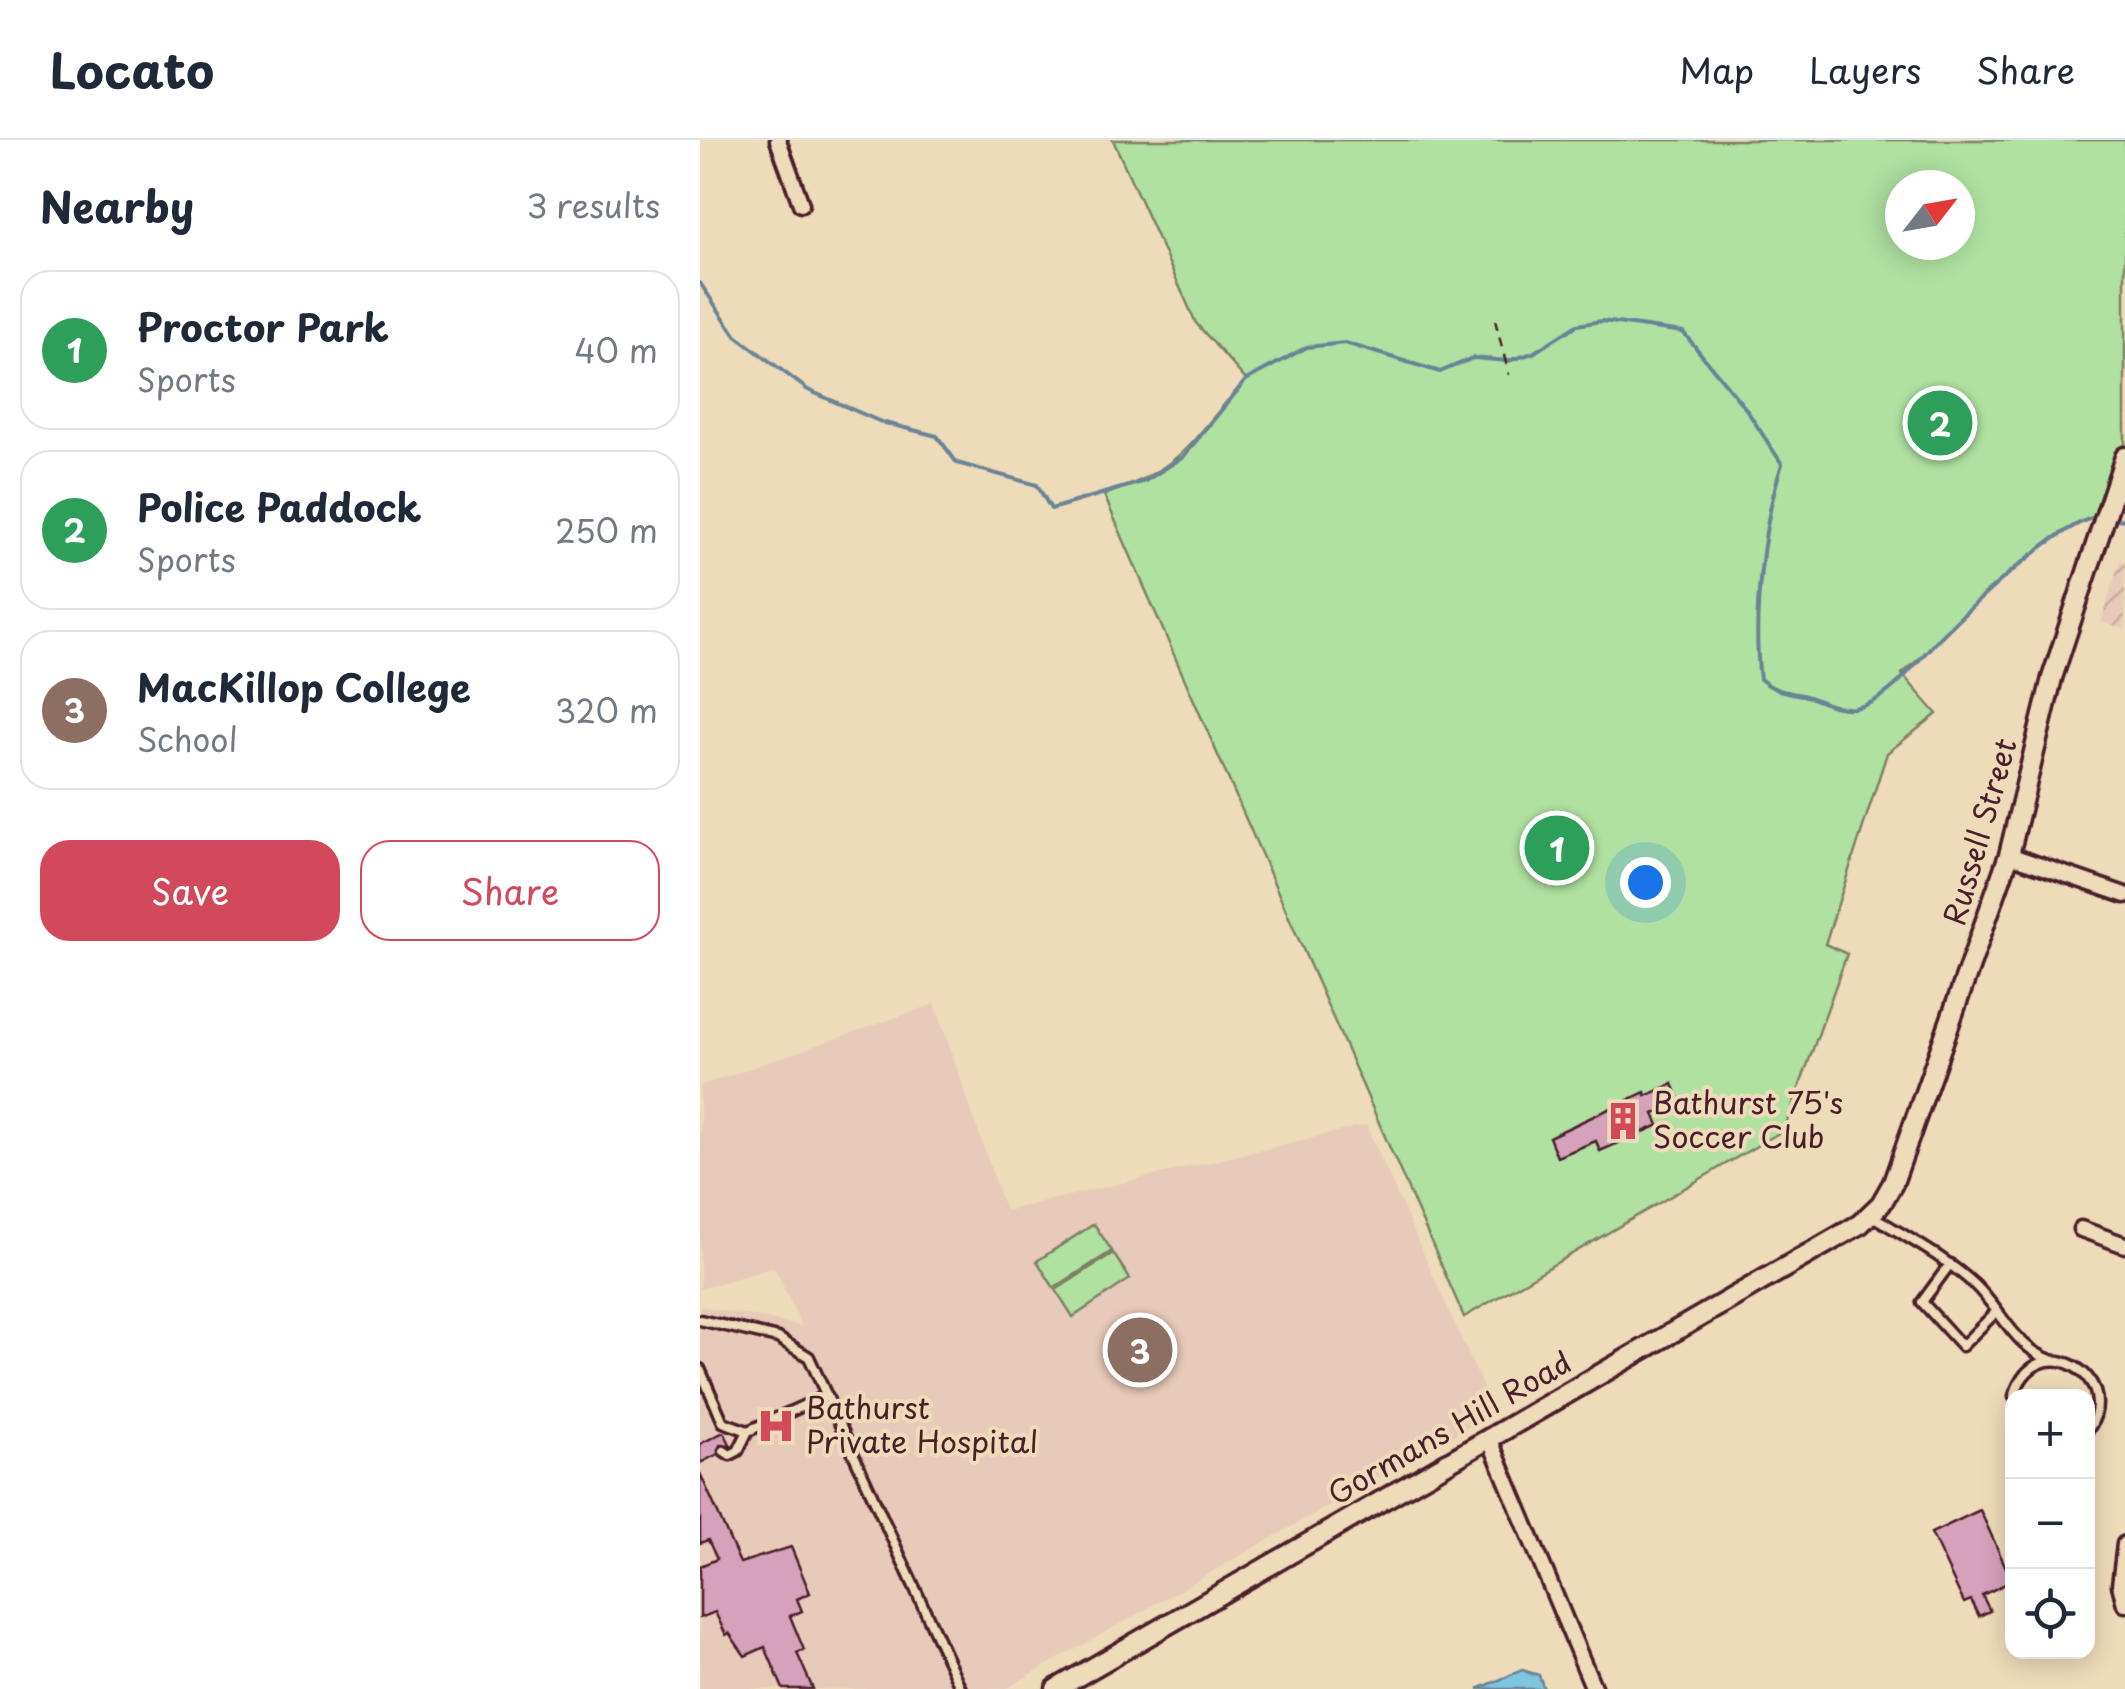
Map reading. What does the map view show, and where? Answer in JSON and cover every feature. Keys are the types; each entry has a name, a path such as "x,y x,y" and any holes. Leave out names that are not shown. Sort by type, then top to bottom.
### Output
{"street":[{"path":"778,140 801,204"},
{"name":"Russell Street","path":"1870,1215 1893,1183 2009,854 2052,678 2125,457"},
{"path":"2009,854 2125,894"},
{"name":"Gormans Hill Road","path":"1056,1689 1870,1215"},
{"path":"2081,1229 2125,1245"},
{"path":"1489,1438 1594,1689"},
{"path":"2125,1544 2120,1574 2125,1604"}],"lane":[{"path":"1870,1215 1950,1264 1997,1311 2027,1351 2069,1362 2087,1373 2098,1394 2095,1417"},
{"path":"1950,1264 1922,1302 1962,1346 1997,1311"},
{"path":"700,1320 795,1345 809,1358 961,1689"},
{"path":"2017,1389 2027,1351"},
{"path":"2022,1376 2051,1360"},
{"path":"700,1369 723,1422 748,1431"},
{"path":"724,1452 730,1455 738,1451 748,1431 827,1396"},
{"path":"716,1436 723,1422"}],"path":[{"path":"1494,320 1509,375"}],"shaded area":[{"path":"2120,561 2125,561 2125,630 2101,622"},
{"path":"935,1004 1005,1211 1366,1125 1494,1412 1005,1689 700,1689 700,1306 802,1326 774,1267 700,1289 700,1086"}],"green space":[{"path":"1113,140 2125,140 2125,457 2099,516 2076,524 2024,560 1902,674 1937,714 1887,753 1825,944 1847,954 1784,1130 1464,1317 1104,495 1172,461 1246,380 1196,323"},
{"path":"1094,1224 1112,1251 1054,1288 1037,1261"},
{"path":"1113,1253 1130,1279 1073,1317 1056,1290"}],"water":[{"path":"1522,1670 1539,1675 1544,1689 1478,1689"}],"building":[{"path":"1673,1084 1681,1102 1654,1114 1659,1125 1600,1151 1596,1141 1557,1157 1549,1137 1645,1092 1646,1096"},
{"path":"724,1432 731,1446 720,1445 718,1454 700,1463 700,1444"},
{"path":"700,1473 740,1563 791,1547 810,1593 797,1599 802,1611 790,1616 804,1650 797,1653 813,1689 783,1689 765,1647 745,1656 729,1633 726,1635 715,1612 700,1618 700,1566 717,1559 708,1540 700,1543"},
{"path":"1980,1510 2005,1565 2005,1584 1982,1595 1990,1611 1979,1616 1971,1600 1964,1603 1931,1533"}],"waterway":[{"path":"700,283 736,336 808,390 881,422 937,436 957,463 1037,485 1051,509 1145,481 1183,457 1246,380 1307,347 1345,343 1440,372 1473,358 1508,361 1533,353 1577,325 1602,321 1683,332 1746,409 1782,464 1769,514 1761,571 1757,628 1760,679 1780,690 1840,707 1854,708 1880,697 2021,564 2064,532 2100,516"},
{"path":"2110,518 2125,520"}],"place":[{"name":"Police Paddock","path":"1940,423"},
{"name":"Proctor Park","path":"1557,848"},
{"name":"Bathurst 75's Soccer Club","path":"1623,1121"},
{"name":"MacKillop College","path":"1140,1350"},
{"name":"Bathurst Private Hospital","path":"776,1426"}]}
